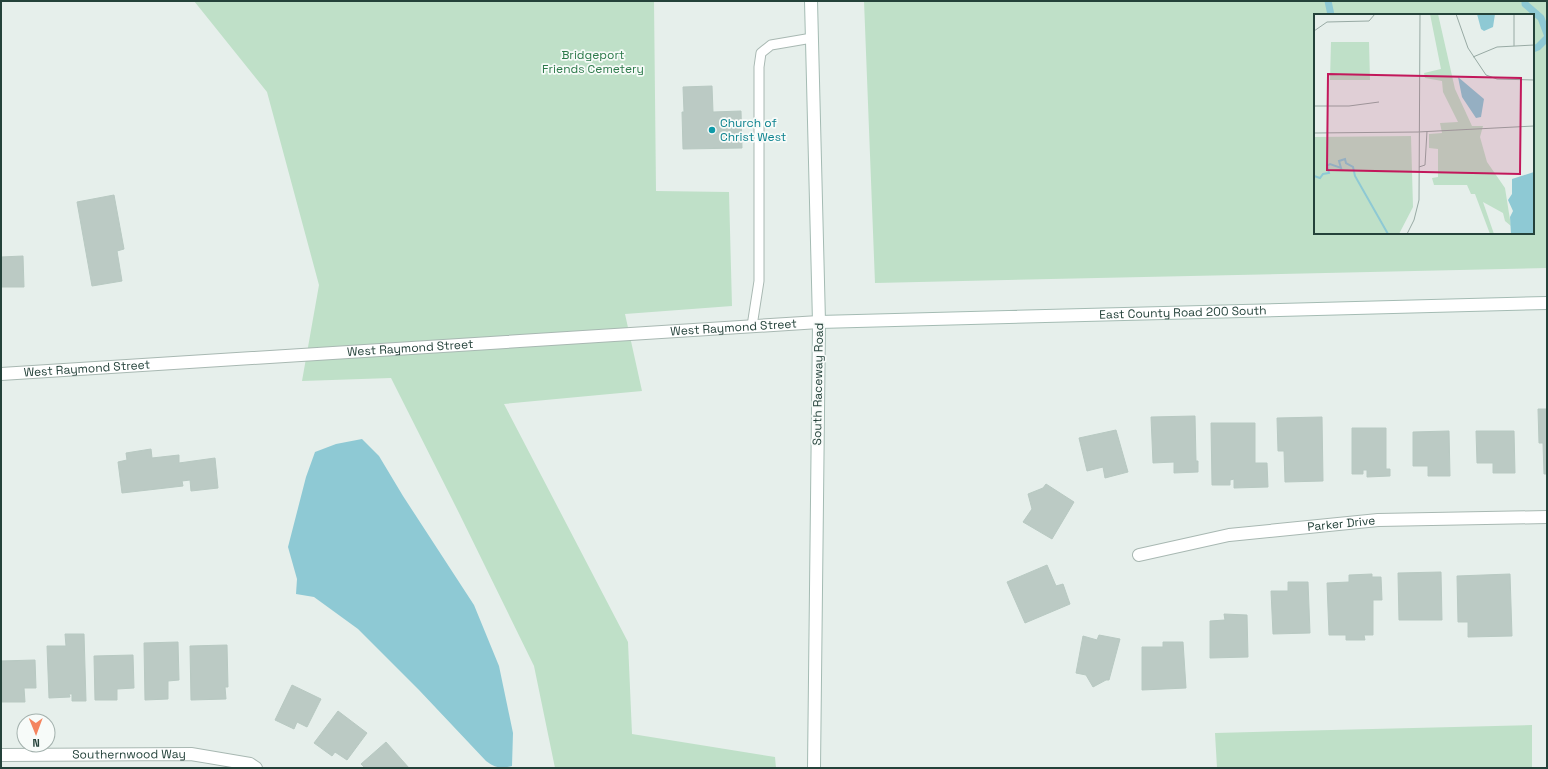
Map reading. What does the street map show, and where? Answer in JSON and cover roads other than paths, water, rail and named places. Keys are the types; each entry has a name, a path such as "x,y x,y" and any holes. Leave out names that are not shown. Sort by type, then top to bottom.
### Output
{"street":[{"name":"South Raceway Road","path":"811,1 819,322 814,768"},
{"name":"East County Road 200 South","path":"819,322 1547,303"},
{"name":"West Raymond Street","path":"1,374 819,322"},
{"name":"Parker Drive","path":"1139,555 1229,535 1378,520 1547,517"},
{"name":"Southernwood Way","path":"1,755 191,754 250,764 256,768"}],"lane":[{"path":"752,326 759,280 759,68 762,53 771,44 812,38"}],"water":[{"path":"362,439 379,456 403,496 474,605 499,666 513,733 512,766 498,767 486,761 419,690 358,629 314,597 296,594 297,579 288,547 306,477 315,452 336,444"}],"waterway":[{"path":"1328,1 1331,14"},
{"path":"1525,1 1525,4 1541,18 1547,34"},
{"path":"1534,49 1538,47 1547,38"}],"place":[{"name":"Church of Christ West","path":"712,130"}],"park label":[{"name":"Bridgeport Friends Cemetery","path":"593,62"}]}
